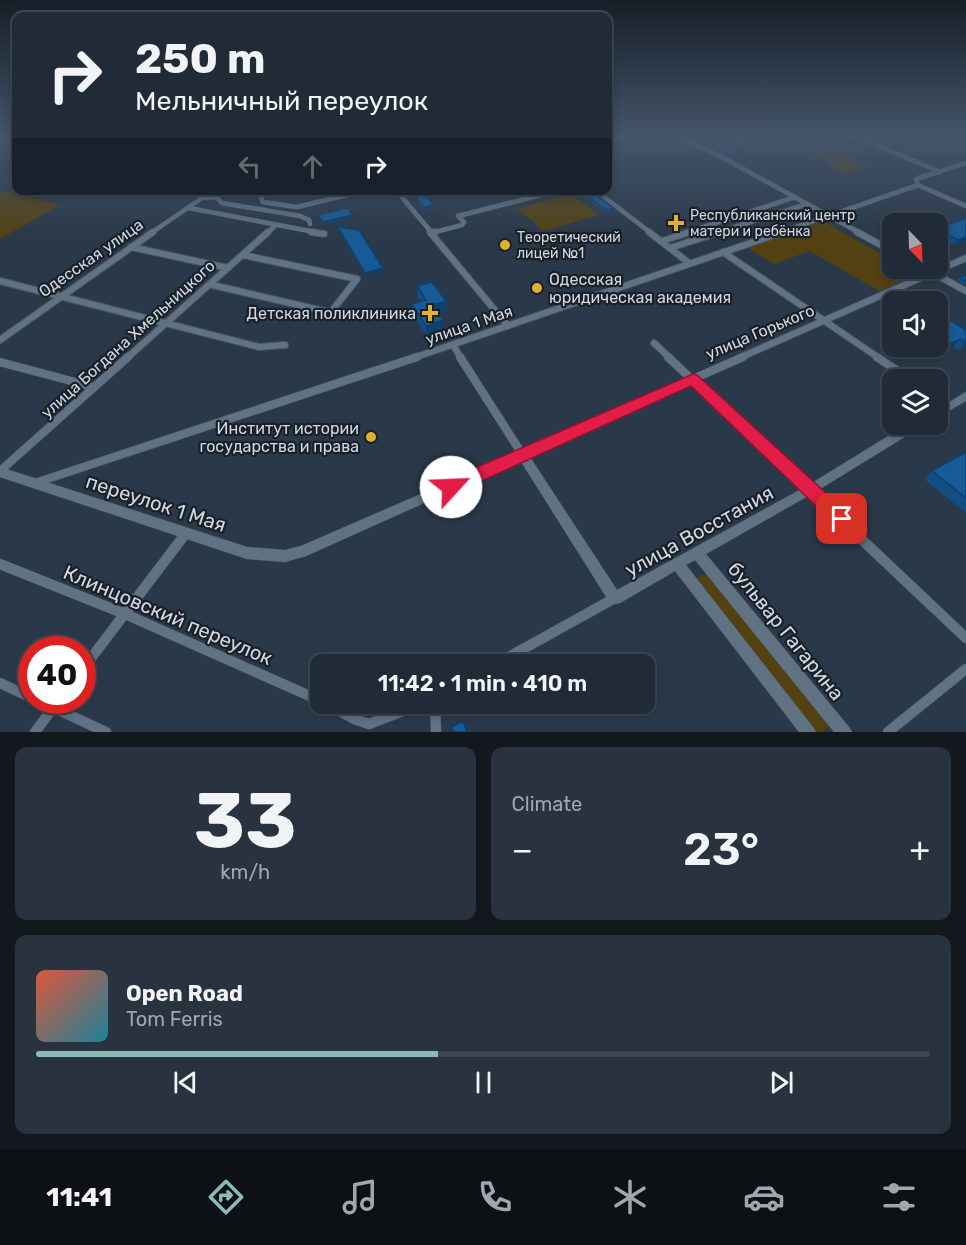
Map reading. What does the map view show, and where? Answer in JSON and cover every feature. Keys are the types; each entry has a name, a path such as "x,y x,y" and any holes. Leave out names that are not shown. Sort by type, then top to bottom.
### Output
{"street":[{"path":"748,171 882,245"},
{"name":"улица 1 Мая","path":"33,484 453,345 830,216 918,185 916,179 940,172"},
{"path":"918,185 966,206"},
{"path":"260,195 263,202 297,207 347,195"},
{"path":"400,195 508,326"},
{"path":"430,232 462,225 464,222 458,216 541,195"},
{"path":"601,195 689,263"},
{"name":"Одесская улица","path":"0,340 58,297 205,196 216,197 222,203 300,216 309,220 310,224"},
{"path":"662,242 795,197"},
{"path":"670,248 807,204"},
{"path":"189,208 324,234"},
{"name":"улица Богдана Хмельницкого","path":"0,472 212,285 275,226"},
{"path":"131,247 228,268"},
{"path":"723,252 828,321 896,369"},
{"path":"243,255 357,279 331,312"},
{"name":"улица Горького","path":"948,266 966,258"},
{"name":"улица Горького","path":"302,552 920,279"},
{"path":"944,279 966,291"},
{"path":"0,281 259,347 285,345"},
{"path":"212,285 350,317"},
{"path":"654,343 966,638"},
{"path":"453,345 615,598"},
{"path":"0,362 94,387"},
{"path":"949,406 966,396"},
{"name":"улица Восстания","path":"514,654 698,554 899,435"},
{"name":"переулок 1 Мая","path":"0,472 247,553 285,556 302,552"},
{"path":"96,652 186,533"},
{"name":"бульвар Гагарина","path":"698,554 844,732"},
{"name":"Клинцовский переулок","path":"0,564 125,614 310,696"},
{"path":"678,565 808,732"},
{"path":"888,732 966,669"},
{"path":"0,683 18,691"},
{"path":"35,732 48,714"},
{"path":"74,714 106,732"},
{"path":"347,714 369,724 395,714"},
{"path":"435,714 436,732"}],"shaded area":[{"path":"0,190 12,193 12,195 60,205 0,239"},
{"path":"91,195 173,195 172,196 105,197"},
{"path":"573,195 599,215 543,231 518,208"},
{"path":"823,221 882,254 882,279 907,279 879,291 810,251 774,264 746,247"},
{"path":"708,572 831,725 822,732 815,732 696,579"}],"building":[{"path":"425,195 434,205 424,207 414,196"},
{"path":"586,195 596,195 613,208 606,210"},
{"path":"347,208 352,215 323,222 318,215"},
{"path":"966,218 966,237 958,240 948,235 948,225"},
{"path":"338,227 359,230 383,268 365,273"},
{"path":"432,282 446,301 433,305 443,320 426,326 412,304 426,300 417,286"},
{"path":"948,319 966,330 966,342 960,339 950,344 948,343"},
{"path":"964,453 966,455 966,498 932,471"},
{"path":"463,721 467,732 454,732 452,727"}],"place":[{"name":"Республиканский центр матери и ребёнка","path":"676,223"},
{"name":"Теоретический лицей №1","path":"505,245"},
{"name":"Одесская юридическая академия","path":"537,288"},
{"name":"Детская поликлиника","path":"430,313"},
{"name":"Институт истории государства и права","path":"371,437"}],"route":[{"path":"451,487 693,379 842,519"}]}
